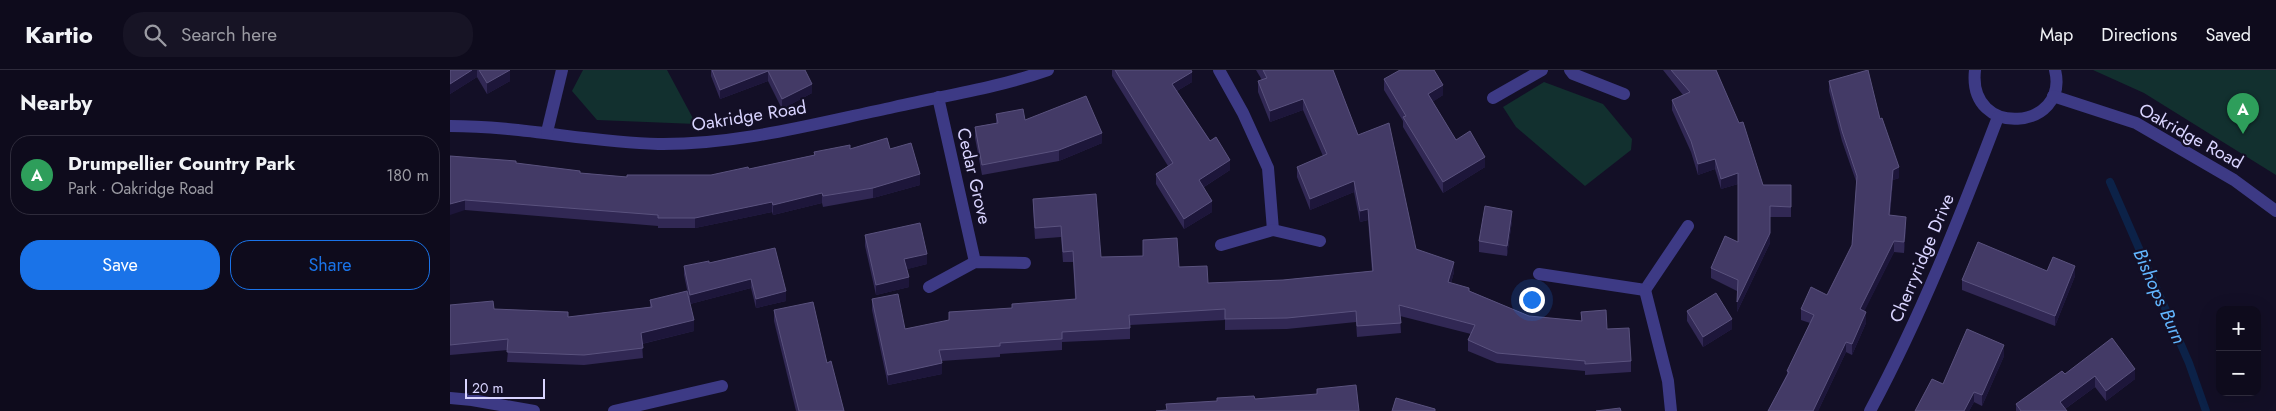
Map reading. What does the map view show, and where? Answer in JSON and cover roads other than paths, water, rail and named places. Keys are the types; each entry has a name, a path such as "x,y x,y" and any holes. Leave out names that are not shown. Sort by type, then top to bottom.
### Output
{"street":[{"path":"547,132 562,70"},
{"name":"Oakridge Road","path":"450,126 480,126 547,132 616,141 696,144 752,136 938,97 1048,70"},
{"path":"1219,70 1243,113 1268,168 1274,230"},
{"path":"1493,98 1542,70"},
{"path":"1570,70 1573,74 1624,94"},
{"path":"1975,70 1974,82 1976,93 1981,102 1998,117 2019,120 2030,118 2047,105 2053,96 2056,85 2055,70"},
{"name":"Oakridge Road","path":"2053,96 2136,122 2226,175 2276,211"},
{"name":"Cedar Grove","path":"938,97 975,262"},
{"name":"Cherryridge Drive","path":"1870,411 1888,379 1947,248 1998,117"},
{"path":"1671,411 1668,381 1645,290 1688,226"},
{"path":"1221,245 1274,230 1320,241"},
{"path":"929,287 975,262 1025,263"},
{"path":"1539,274 1645,290"},
{"path":"614,411 722,386"},
{"path":"450,398 534,411"}],"waterway":[{"name":"Bishops Burn","path":"2110,182 2189,363 2206,411"}],"place":[{"name":"Drumpellier Country Park","path":"2243,134"}]}
